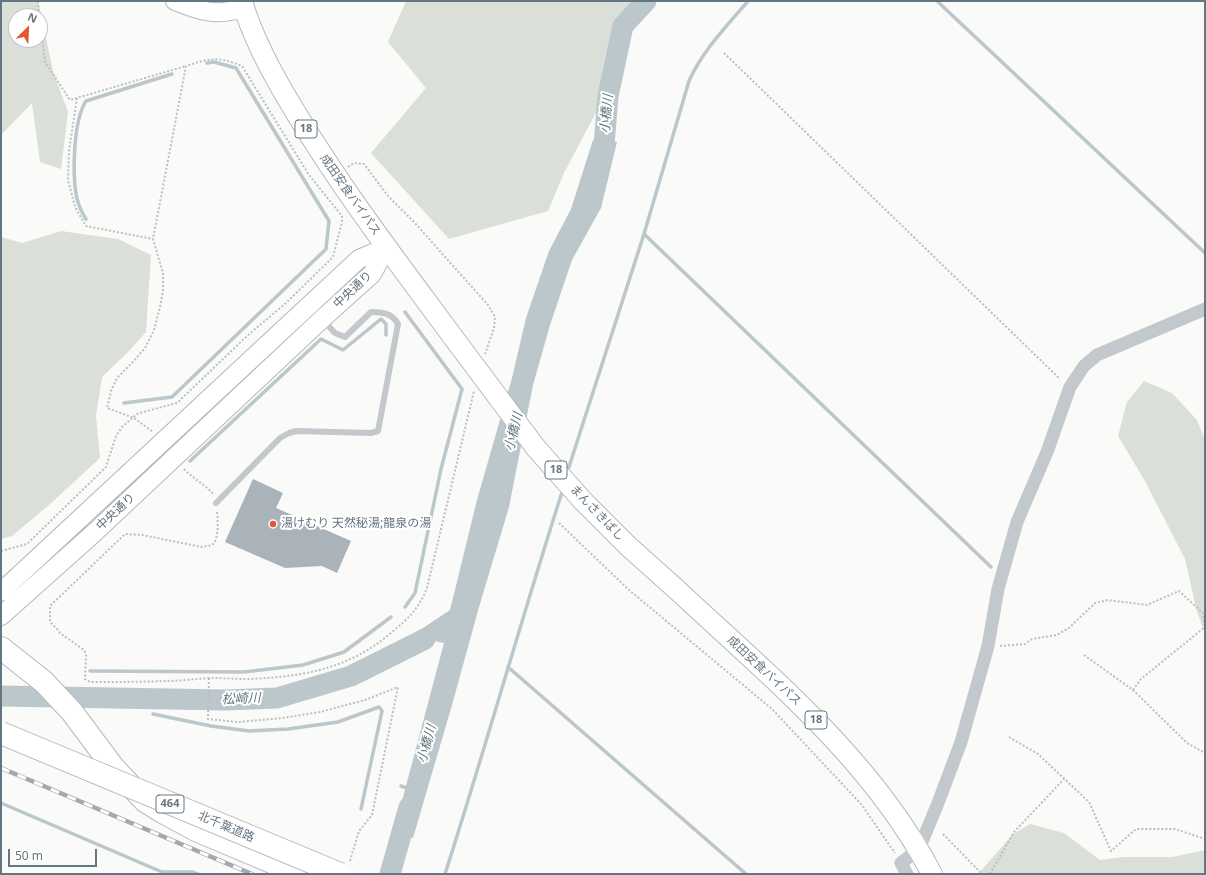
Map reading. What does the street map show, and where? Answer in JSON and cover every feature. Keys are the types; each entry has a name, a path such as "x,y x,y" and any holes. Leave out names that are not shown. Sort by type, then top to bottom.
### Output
{"highway":[{"path":"2,649 44,682 72,712 113,767 145,801 196,830 300,874"},
{"name":"北千葉道路","path":"1,733 344,870"}],"main road":[{"name":"成田安食バイパス","path":"243,5 260,47 282,89 314,142 335,175 453,337"},
{"name":"まんさきばし","path":"453,337 536,448 578,495 628,546 674,588"},
{"name":"成田安食バイパス","path":"674,588 804,708 835,739 869,781 919,849 932,874"}],"street":[{"path":"175,1 210,13 230,12 243,5"},
{"name":"中央通り","path":"1,592 161,443 315,312 372,274 387,247"},
{"path":"904,868 919,849 961,742 988,646 998,589 1017,522 1047,452 1070,387 1084,366 1097,355 1205,309"},
{"name":"中央通り","path":"1,616 174,458 315,312"}],"lane":[{"path":"216,503 280,438 289,433 296,431 371,433 378,431 398,324 395,318 383,312 371,312 345,337 335,333 315,312"}],"path":[{"path":"1,551 27,544 106,467 116,436 122,427 143,412 176,403 246,336 286,303 333,257 342,222 342,216 309,175 242,66 228,60 209,58 70,100 45,62 43,48"},
{"path":"724,53 1070,387"},
{"path":"161,443 154,432 134,418 107,408 116,378 132,364 145,348 154,330 163,291 163,273 153,239 186,66"},
{"path":"77,98 69,151 68,180 75,207 86,226 153,239"},
{"path":"335,175 354,163 364,164 388,196 414,222 488,305 495,317 494,328 485,356"},
{"path":"174,458 190,476 211,491 215,497 218,524 216,540 211,545 202,547 142,535 125,534 50,606 50,622 60,633 84,650 86,654 85,679 90,682 168,681 209,678 247,679 289,676 321,670 344,662 366,651 386,638 410,618 422,601 427,588 476,385"},
{"path":"559,523 629,590 772,710 861,804 904,868"},
{"path":"988,646 1025,644 1032,639 1057,635 1069,628 1095,603 1108,600 1147,605 1179,591 1203,613 1205,628 1141,679 1132,690"},
{"path":"1084,655 1132,690 1187,743 1205,753"},
{"path":"209,678 208,719 238,722 283,718 320,712 365,700 398,687 372,815 359,831 344,870"},
{"path":"1009,737 1038,754 1089,802 1111,851 1136,829 1174,829 1205,840"},
{"path":"990,874 1014,832 1065,778"},
{"path":"943,834 982,874"}],"shaded area":[{"path":"1,1 38,1 40,8 8,8 8,48 48,48 53,71 68,112 61,169 40,162 32,103 1,135"},
{"path":"406,1 637,1 631,11 600,105 564,173 548,211 449,239 371,153 426,88 388,42"},
{"path":"61,231 118,239 151,255 146,332 102,377 96,416 100,458 49,505 12,536 1,539 1,237 22,243"},
{"path":"1144,381 1172,393 1197,420 1205,440 1205,633 1197,612 1185,559 1145,481 1118,436 1127,402"},
{"path":"1030,824 1064,833 1100,860 1123,857 1172,857 1205,850 1205,874 978,874 1013,834"}],"water":[{"path":"593,140 617,142 601,208 572,260 550,325 533,385 509,507 413,838 394,831 444,643 434,641 387,670 408,638 450,610 477,500 512,378 526,318 549,251 571,209"}],"building":[{"name":"湯けむり 天然秘湯;龍泉の湯","path":"253,479 283,493 276,508 351,541 337,573 322,566 285,568 225,542"}],"waterway":[{"name":"小橋川","path":"596,167 604,145 608,96 623,26 646,1"},
{"path":"567,473 644,234 689,81 708,49 748,1"},
{"path":"937,1 1205,253"},
{"path":"124,403 172,397 326,249 329,221 236,68 214,62 207,63"},
{"path":"86,219 77,199 74,177 78,122 86,101 172,74"},
{"path":"644,234 991,567"},
{"path":"405,312 462,389 441,469 415,593 405,607"},
{"path":"190,461 321,339 343,350 381,319 386,324 386,335"},
{"path":"445,874 563,489"},
{"path":"90,671 244,672 303,665 344,652 391,617"},
{"name":"松崎川","path":"1,696 225,700 277,698 351,676 425,639"},
{"path":"508,667 746,874"},
{"path":"153,714 211,726 249,731 288,729 338,722 379,707 382,711 361,809"},
{"path":"401,786 410,789"},
{"path":"1,803 162,872 193,872 198,874"},
{"name":"小橋川","path":"390,874 409,807"}],"railway":[{"path":"1,768 252,874"}],"place":[{"name":"湯けむり 天然秘湯;龍泉の湯","path":"273,524"}]}
